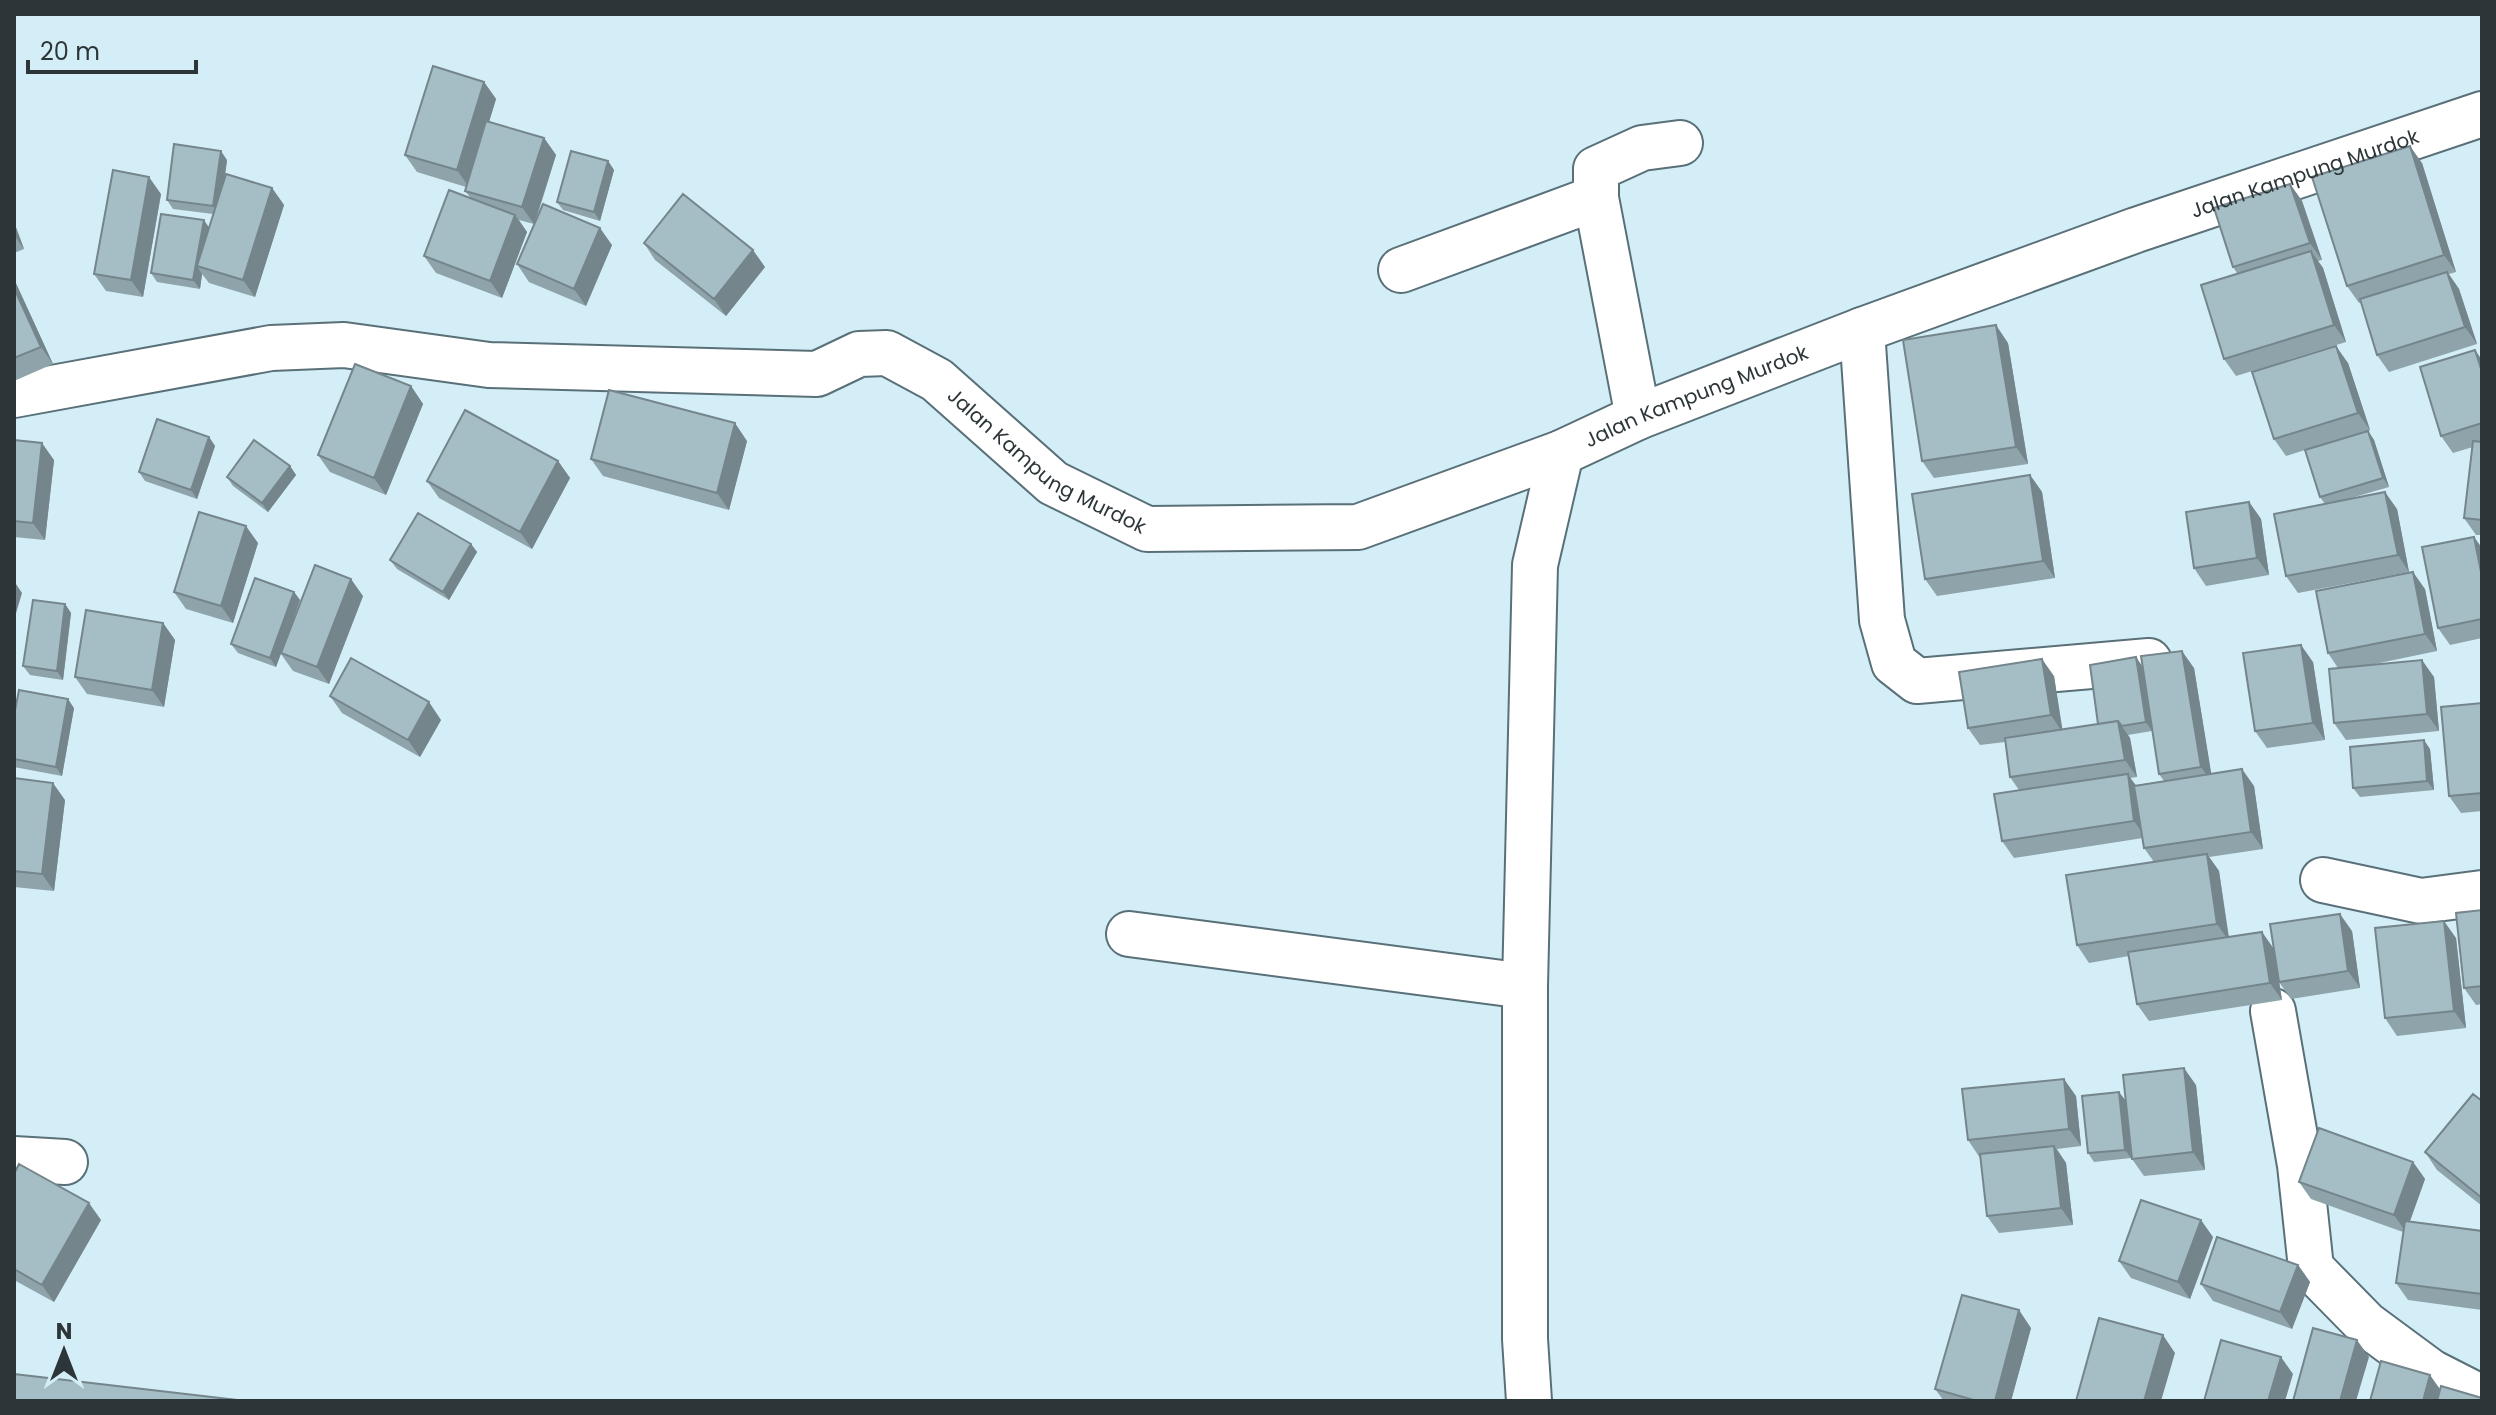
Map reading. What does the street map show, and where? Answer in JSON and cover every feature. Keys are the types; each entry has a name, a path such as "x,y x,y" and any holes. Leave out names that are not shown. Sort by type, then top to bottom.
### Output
{"street":[{"name":"Jalan Kampung Murdok","path":"14,395 271,348 344,345 489,365 817,374 859,354 887,353 937,380 1053,483 1147,529 1358,527 1561,453 1638,417 1862,330 2136,230 2482,114"},
{"path":"1638,417 1596,198 1596,169 1642,148 1680,143"},
{"path":"1401,270 1596,198"},
{"path":"1862,330 1882,620 1894,663 1917,681 2181,657"},
{"path":"1529,1401 1525,1339 1525,986 1535,565 1561,453"},
{"path":"2323,880 2421,901 2482,893"},
{"path":"1129,934 1525,986"},
{"path":"2273,1011 2300,1165 2311,1268 2366,1324 2431,1372 2482,1398"},
{"path":"14,1159 65,1162"}],"building":[{"path":"433,66 484,82 457,170 405,155"},
{"path":"486,121 544,138 522,207 465,191"},
{"path":"174,144 221,151 213,206 167,200"},
{"path":"2410,146 2444,255 2347,286 2312,177"},
{"path":"571,151 608,161 594,212 557,202"},
{"path":"113,170 149,177 131,280 94,274"},
{"path":"226,174 272,188 243,280 197,266"},
{"path":"2290,184 2310,243 2233,267 2214,208"},
{"path":"449,190 515,215 490,281 424,256"},
{"path":"683,194 753,250 714,299 644,243"},
{"path":"543,204 600,228 574,289 517,264"},
{"path":"161,214 204,220 193,280 151,273"},
{"path":"2311,251 2334,325 2224,359 2201,285"},
{"path":"2447,272 2465,327 2377,355 2360,299"},
{"path":"14,288 41,347 14,358"},
{"path":"1996,325 2016,447 1922,461 1903,340"},
{"path":"2336,346 2358,413 2274,439 2252,372"},
{"path":"2475,350 2482,372 2482,423 2441,436 2420,367"},
{"path":"355,364 411,386 374,478 318,455"},
{"path":"609,390 735,423 717,493 591,459"},
{"path":"465,410 558,461 520,532 427,481"},
{"path":"157,419 209,437 191,490 139,472"},
{"path":"2368,431 2383,478 2320,497 2305,450"},
{"path":"14,440 42,443 33,523 14,521"},
{"path":"254,440 290,466 262,503 227,477"},
{"path":"2473,441 2482,442 2482,520 2464,518"},
{"path":"2030,475 2043,561 1925,579 1912,494"},
{"path":"2385,492 2398,555 2286,576 2274,514"},
{"path":"2249,502 2257,558 2194,568 2186,512"},
{"path":"199,512 246,526 221,606 174,592"},
{"path":"418,513 471,544 443,592 390,560"},
{"path":"2474,537 2482,577 2482,619 2438,628 2422,547"},
{"path":"315,565 351,579 317,667 281,653"},
{"path":"2413,572 2425,634 2328,653 2316,591"},
{"path":"255,578 294,592 270,658 231,644"},
{"path":"33,600 65,604 57,671 23,666"},
{"path":"86,610 163,623 152,690 75,677"},
{"path":"2301,645 2313,723 2255,731 2243,653"},
{"path":"2182,651 2201,767 2159,774 2141,656"},
{"path":"2136,657 2146,722 2122,726 2118,721 2098,724 2090,665"},
{"path":"351,658 429,702 408,740 330,696"},
{"path":"2042,659 2051,715 1968,728 1959,672"},
{"path":"2422,660 2427,714 2334,723 2329,669"},
{"path":"19,690 68,699 56,767 14,759 14,715"},
{"path":"2482,703 2482,793 2449,796 2441,707"},
{"path":"2118,721 2125,760 2010,777 2005,738"},
{"path":"2424,740 2427,781 2353,788 2350,747"},
{"path":"2242,769 2251,832 2144,848 2134,786"},
{"path":"2128,774 2134,821 2002,841 1994,794"},
{"path":"14,778 53,783 42,874 14,871"},
{"path":"2207,854 2217,924 2077,945 2066,875"},
{"path":"2482,910 2482,986 2464,988 2456,913"},
{"path":"2340,914 2348,971 2279,982 2270,924"},
{"path":"2444,921 2454,1011 2385,1018 2375,928"},
{"path":"2262,932 2270,983 2137,1004 2128,952"},
{"path":"2184,1068 2193,1152 2132,1159 2123,1075"},
{"path":"2064,1079 2069,1129 1968,1140 1962,1089"},
{"path":"2119,1092 2125,1150 2088,1153 2082,1096"},
{"path":"2473,1094 2482,1101 2482,1198 2425,1152"},
{"path":"2319,1128 2413,1162 2394,1215 2299,1182"},
{"path":"2054,1146 2061,1208 1987,1216 1980,1154"},
{"path":"19,1164 89,1203 42,1285 14,1269 14,1174"},
{"path":"2141,1200 2201,1220 2178,1282 2119,1261"},
{"path":"2405,1221 2482,1231 2482,1294 2396,1283"},
{"path":"2217,1237 2298,1265 2280,1312 2201,1284"},
{"path":"1962,1295 2019,1310 1995,1401 1977,1401 1935,1389"},
{"path":"2099,1318 2163,1335 2144,1401 2076,1401"},
{"path":"2313,1328 2357,1340 2340,1401 2293,1401"},
{"path":"2221,1340 2281,1357 2268,1401 2204,1401"},
{"path":"2381,1361 2430,1375 2423,1401 2370,1401"},
{"path":"14,1374 246,1401 14,1401"},
{"path":"2441,1386 2482,1398 2482,1401 2437,1401"}]}
